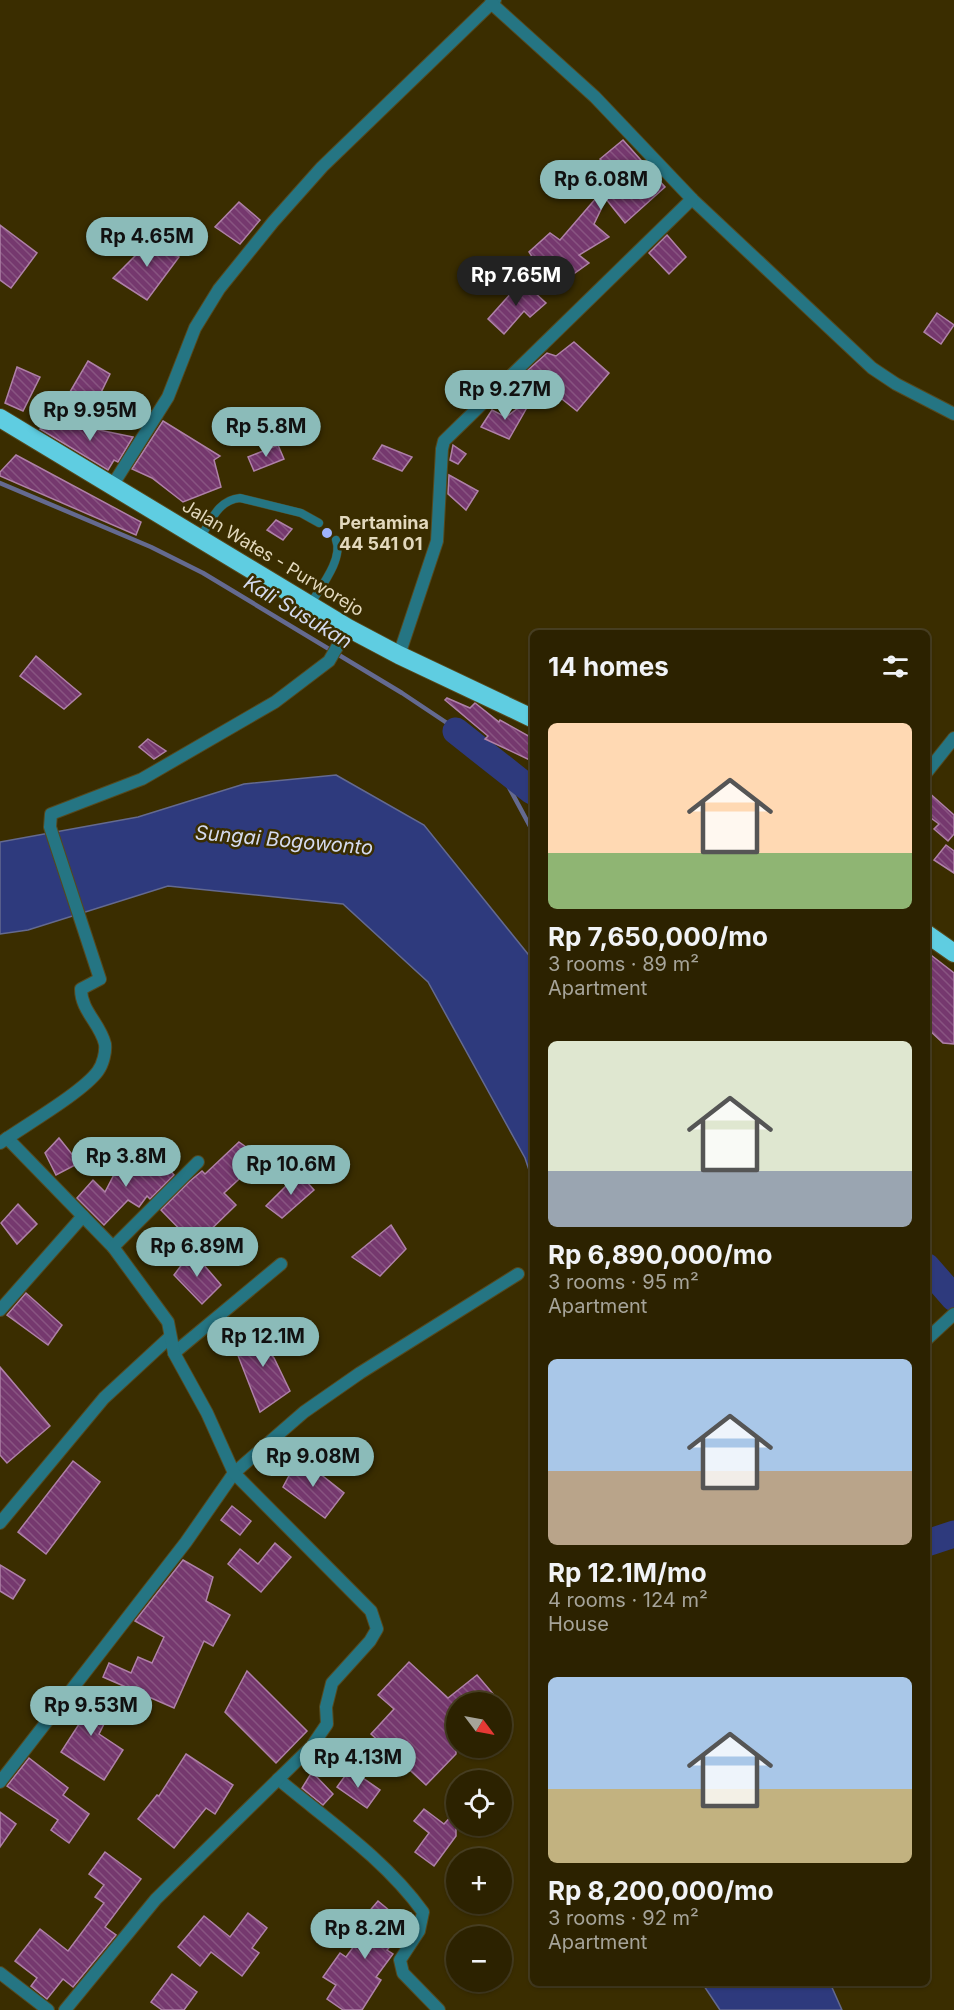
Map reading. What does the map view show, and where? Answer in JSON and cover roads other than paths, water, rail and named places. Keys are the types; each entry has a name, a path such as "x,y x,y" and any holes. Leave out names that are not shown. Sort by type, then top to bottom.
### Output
{"highway":[{"name":"Jalan Wates - Purworejo","path":"0,418 310,605 345,634 399,656 530,717"},
{"path":"930,936 954,953"}],"street":[{"path":"112,486 168,397 195,328 219,289 273,222 322,167 493,2 595,98 692,199 872,368 896,384 954,414"},
{"path":"399,656 437,541 444,441 692,199"},
{"path":"65,2010 156,1899 317,1739 327,1724 326,1707 332,1683 370,1641 377,1629 371,1611 234,1473 207,1413 174,1353 168,1322 113,1247 3,1140 86,1083 99,1071 104,1059 105,1044 81,1001 81,989 100,979 49,818 53,812 95,799 152,774 275,702 328,661 345,634"},
{"path":"930,765 954,738"},
{"path":"113,1247 198,1162"},
{"path":"0,1310 82,1216"},
{"path":"174,1353 281,1264"},
{"path":"0,1782 186,1542 234,1473 304,1412 360,1373 518,1274"},
{"path":"930,1336 954,1314"},
{"path":"0,1523 104,1398 170,1337"},
{"path":"278,1779 381,1866 409,1892 423,1912 419,1931 400,1960 403,1973 439,2010"},
{"path":"0,1972 48,2010"}],"lane":[{"path":"199,540 221,504 231,499 240,498 301,513 319,523"},
{"path":"310,605 336,557 338,545 336,540"}],"water":[{"name":"Sungai Bogowonto","path":"336,775 424,825 530,957 530,1173 525,1158 428,982 343,904 168,886 28,930 0,934 0,842 138,817 244,784"},
{"path":"704,1986 831,1986 842,2010 720,2010"}],"waterway":[{"name":"Kali Susukan","path":"0,483 151,547 203,573 402,693 453,727 504,778 530,826"},
{"path":"456,731 530,789"},
{"path":"930,1270 954,1298"},
{"path":"930,1542 954,1534"}],"place":[{"name":"Pertamina 44 541 01","path":"327,533"}]}
